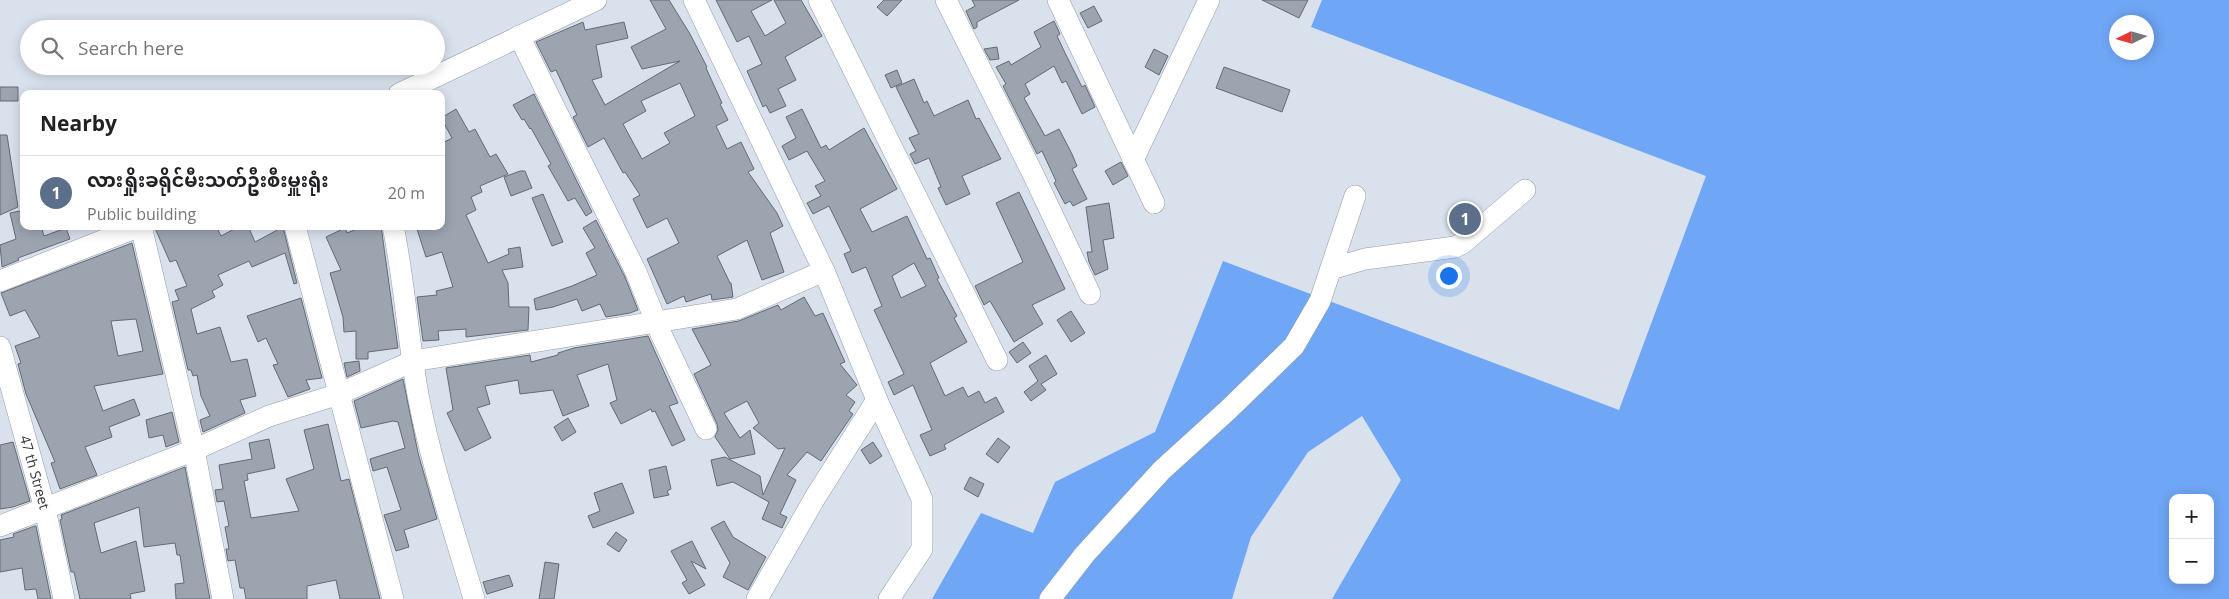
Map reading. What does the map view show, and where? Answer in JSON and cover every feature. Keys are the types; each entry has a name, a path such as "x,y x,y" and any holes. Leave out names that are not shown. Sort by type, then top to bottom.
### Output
{"street":[{"path":"445,72 596,0"},
{"path":"694,0 824,271 876,400 922,499 922,549 889,599"},
{"path":"819,0 997,360"},
{"path":"946,0 1090,294"},
{"path":"1058,0 1154,203"},
{"path":"1133,160 1209,0"},
{"path":"519,36 636,272 706,429"},
{"path":"407,90 438,75"},
{"path":"1331,269 1365,259 1455,247 1463,243 1525,190"},
{"path":"1050,599 1085,554 1162,470 1294,346 1320,302 1355,196"},
{"path":"0,281 130,230"},
{"path":"141,230 194,450 223,599"},
{"path":"296,230 393,599"},
{"path":"394,230 400,261 419,401 432,456 474,599"},
{"path":"0,526 194,450 269,416 339,394 413,361 737,309 824,271"},
{"name":"47 th Street","path":"0,347 45,509 64,599"},
{"path":"757,599 816,496 876,400"}],"shaded area":[{"path":"1322,0 2229,0 2229,599 1332,599 1401,480 1362,416 1308,452 1251,537 1232,599 932,599 981,513 1033,533 1055,482 1155,432 1223,261 1619,410 1706,176 1311,27"}],"building":[{"path":"650,0 669,0 690,34 707,67 722,103 720,104 728,120 716,126 727,149 741,142 754,169 748,172 777,213 783,226 770,233 784,272 762,280 747,240 717,256 731,283 733,297 712,300 711,294 686,302 684,296 667,304 647,259 679,243 667,218 647,228 633,199 640,195 625,172 623,173 604,138 588,147 573,117 577,115 556,70 551,72 536,42 583,22 585,30 624,22 628,38 596,45 602,77 592,80 605,105 680,61 642,69 631,47 666,29","holes":["680,83 695,116 664,133 670,143 642,159 623,124 646,111 641,101"]},
{"path":"716,0 772,0 751,11 765,36 786,23 774,0 801,0 822,36 785,57 796,80 778,89 786,106 770,113 766,105 763,107 747,71 762,64 749,36 737,42"},
{"path":"884,0 902,0 887,16 877,7"},
{"path":"972,0 1019,0 977,22 977,27 974,29 966,11 975,6"},
{"path":"1262,0 1308,0 1299,18"},
{"path":"1094,6 1102,21 1088,28 1080,13"},
{"path":"1054,21 1060,34 1057,36 1066,55 1082,87 1085,85 1095,107 1082,114 1066,81 1062,83 1054,66 1025,84 1030,94 1024,98 1045,136 1059,129 1072,154 1077,166 1072,169 1087,199 1073,206 1070,201 1065,204 1054,183 1056,181 1042,151 1037,154 1003,86 1006,84 996,67 1009,61 1011,65 1041,47 1034,32"},
{"path":"997,47 999,59 990,60 984,49"},
{"path":"1154,49 1168,56 1159,75 1145,67"},
{"path":"1224,67 1290,90 1282,112 1216,88"},
{"path":"897,70 902,83 891,88 885,75"},
{"path":"914,79 924,103 927,101 934,116 968,100 976,119 979,118 1001,159 962,176 970,194 946,205 938,188 941,187 929,158 915,164 910,154 916,151 909,138 919,134 896,87"},
{"path":"0,87 18,87 18,101 0,101"},
{"path":"534,94 592,212 586,216 575,198 568,201 548,166 551,164 531,128 524,119 522,120 513,105"},
{"path":"456,109 469,132 475,129 490,157 496,154 508,174 480,186 482,192 471,197 476,210 466,215 488,263 509,254 508,249 520,247 523,267 502,270 508,283 509,307 529,307 528,330 466,337 466,329 438,331 439,340 423,341 417,297 437,295 436,291 453,287 442,252 426,257 417,230 445,230 445,142 452,138 445,125 445,116"},
{"path":"802,109 821,148 826,145 829,150 864,128 897,189 860,209 872,232 907,216 927,259 930,258 939,278 937,279 957,316 954,318 967,342 930,363 945,396 963,387 968,397 979,391 985,403 996,397 1004,412 944,445 946,449 930,456 920,435 932,430 913,385 894,395 888,382 904,374 874,310 882,306 866,267 852,273 844,254 851,251 829,206 813,214 807,203 821,196 815,186 825,181 807,151 789,160 782,146 796,138 786,117","holes":["914,263 926,286 901,298 892,276"]},
{"path":"0,135 7,135 18,207 0,215"},
{"path":"1121,162 1128,176 1113,185 1105,171"},
{"path":"525,171 532,188 511,196 504,177"},
{"path":"1019,192 1065,289 1032,305 1043,324 1014,342 990,301 984,305 975,286 1023,262 996,203"},
{"path":"543,194 563,242 552,246 532,198"},
{"path":"1109,203 1114,238 1103,240 1108,269 1095,275 1087,252 1092,252 1086,207"},
{"path":"20,211 20,230 42,230 44,236 60,230 67,230 70,239 18,258 19,260 2,267 0,245 16,239 10,213"},
{"path":"596,220 625,277 638,310 606,317 600,304 582,311 577,299 553,307 536,310 534,299 597,275 586,253 595,248 583,228"},
{"path":"156,230 218,230 221,236 232,230 250,230 255,242 277,230 284,230 297,283 294,284 285,253 252,267 249,261 218,275 223,285 212,291 215,297 191,309 197,334 220,327 231,362 247,359 256,396 240,400 245,413 203,432 200,420 210,416 201,396 197,375 193,376 191,370 188,370 172,302 179,300 175,290 187,286 176,260 170,262"},
{"path":"341,230 346,230 347,233 355,230 382,230 398,348 368,352 368,359 356,359 356,331 344,332 343,317 330,273 341,270 326,237"},
{"path":"132,243 163,374 94,386 103,411 134,399 140,415 109,427 112,437 85,447 97,475 60,489 51,463 55,462 26,394 18,364 21,363 15,346 40,337 25,310 10,316 1,293","holes":["136,319 143,351 118,356 111,321"]},
{"path":"804,297 815,316 823,313 845,362 840,364 857,385 846,395 855,402 849,411 853,414 821,461 807,452 787,475 796,480 780,514 787,517 782,528 762,519 769,502 733,482 717,486 711,460 725,457 760,476 763,495 785,448 778,449 753,428 759,423 747,401 724,413 740,438 750,430 755,454 730,459 715,437 718,430 717,424 694,374 711,365 692,329 739,321 778,305 781,310"},
{"path":"301,298 322,378 306,380 310,389 288,397 273,365 278,364 266,338 258,342 247,316"},
{"path":"1071,311 1085,333 1071,342 1057,320"},
{"path":"648,336 678,403 669,406 685,440 672,446 655,411 652,412 651,409 621,424 610,403 617,400 608,364 577,375 589,406 563,416 553,390 520,394 518,380 485,386 490,404 477,408 491,438 465,451 447,413 453,410 446,368 530,355 531,362 558,355 558,353 574,348"},
{"path":"1023,342 1031,353 1017,363 1009,352"},
{"path":"1046,355 1057,374 1041,384 1046,390 1031,401 1024,392 1038,381 1029,366"},
{"path":"359,361 360,371 347,377 344,363"},
{"path":"403,379 418,453 437,519 404,530 409,547 396,551 384,515 401,510 387,467 373,471 370,459 405,448 398,422 393,421 361,428 354,401"},
{"path":"172,412 179,442 166,447 163,435 149,438 146,420"},
{"path":"568,418 576,432 562,441 554,427"},
{"path":"328,424 341,481 349,479 380,599 340,599 336,580 307,586 307,599 246,599 244,588 240,588 235,560 228,561 226,549 229,549 225,527 229,526 224,501 217,502 215,490 223,489 219,465 252,459 249,443 269,439 275,468 247,474 248,480 244,481 251,518 299,511 286,479 314,469 304,430"},
{"path":"998,438 1010,447 998,463 986,454"},
{"path":"13,442 30,501 0,509 0,445"},
{"path":"873,442 882,456 870,464 861,450"},
{"path":"666,466 671,489 667,491 669,495 654,498 649,470"},
{"path":"185,467 210,599 176,599 175,584 184,583 180,555 177,555 175,543 144,547 139,507 94,523 101,553 136,541 145,591 130,594 131,599 80,599 74,572 71,572 60,520 62,519 61,515"},
{"path":"970,477 984,484 978,497 964,489"},
{"path":"622,483 634,513 593,528 588,516 600,511 594,493"},
{"path":"724,521 733,537 766,557 748,590 723,577 730,563 711,528"},
{"path":"36,526 51,599 38,599 36,589 25,590 22,568 0,572 0,540 14,537 13,534"},
{"path":"616,532 627,540 619,552 607,544"},
{"path":"692,541 706,569 691,561 705,585 689,594 682,583 687,580 671,551"},
{"path":"545,562 559,564 554,599 539,599"},
{"path":"509,575 513,586 487,594 483,582"}],"place":[{"name":"လားရှိုးခရိုင်မီးသတ်ဦးစီးမှူးရုံး","path":"1465,219"}]}
